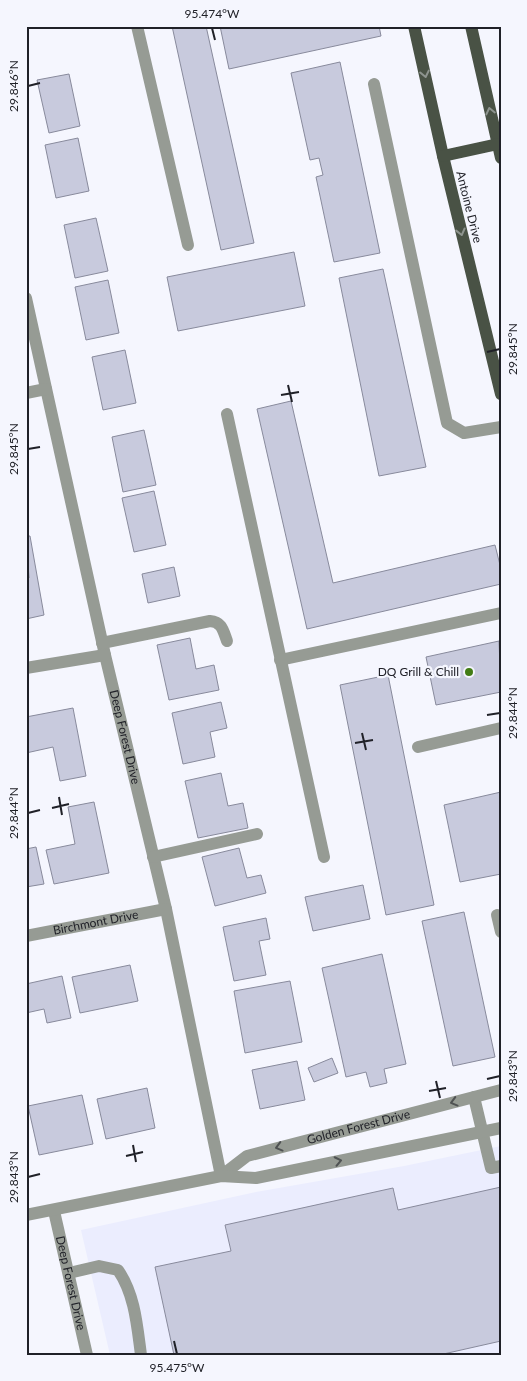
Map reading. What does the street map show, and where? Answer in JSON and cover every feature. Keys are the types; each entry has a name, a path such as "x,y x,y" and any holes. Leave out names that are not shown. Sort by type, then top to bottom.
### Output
{"main road":[{"name":"Antoine Drive","path":"414,26 443,156 501,394"},
{"path":"471,26 501,158"},
{"path":"443,156 498,144"}],"street":[{"path":"137,26 188,245"},
{"path":"374,84 448,423 464,433 501,427"},
{"name":"Deep Forest Drive","path":"26,298 104,649 166,910 221,1176"},
{"path":"26,393 46,390"},
{"path":"227,414 324,857"},
{"path":"280,660 501,613"},
{"path":"26,668 210,620 216,621 222,626 226,641"},
{"path":"418,748 501,728"},
{"path":"153,857 258,834"},
{"name":"Birchmont Drive","path":"26,936 166,910"},
{"path":"497,915 501,932"},
{"name":"Golden Forest Drive","path":"221,1176 247,1156 501,1090"},
{"path":"474,1097 491,1168 501,1166"},
{"name":"Golden Forest Drive","path":"26,1216 221,1176 256,1178 501,1128"},
{"name":"Deep Forest Drive","path":"54,1211 87,1355"},
{"path":"69,1273 98,1266 118,1270 127,1283 132,1299 142,1355"}],"shaded area":[{"path":"501,1146 501,1355 110,1355 81,1230 256,1192 404,1166"}],"building":[{"path":"172,26 206,26 254,243 221,250"},
{"path":"220,26 379,26 381,36 229,69"},
{"path":"340,62 380,253 334,262 316,177 323,175 319,158 310,160 291,73"},
{"path":"69,74 80,126 49,133 37,80"},
{"path":"78,138 89,191 56,198 45,145"},
{"path":"96,218 108,271 75,278 64,225"},
{"path":"294,252 305,306 178,331 167,277"},
{"path":"383,269 426,467 379,476 339,278"},
{"path":"108,280 119,333 86,340 75,287"},
{"path":"125,350 136,403 103,410 92,357"},
{"path":"291,401 333,583 495,545 501,569 501,584 307,629 257,409"},
{"path":"144,430 156,485 123,492 112,437"},
{"path":"154,491 166,545 134,552 122,498"},
{"path":"26,536 30,536 44,615 26,619 26,578 29,578"},
{"path":"174,567 180,596 148,603 142,574"},
{"path":"190,638 196,669 214,665 219,690 169,700 157,645"},
{"path":"499,641 501,692 436,705 426,657"},
{"path":"388,675 434,905 386,915 340,685"},
{"path":"221,702 227,728 210,732 215,757 183,764 172,713"},
{"path":"73,708 86,776 60,781 53,747 26,753 26,717"},
{"path":"221,773 228,806 243,803 248,828 198,838 185,781"},
{"path":"501,792 501,874 460,882 444,805"},
{"path":"94,802 109,873 54,884 46,850 75,844 68,807"},
{"path":"36,847 44,884 26,887 26,849"},
{"path":"239,848 247,878 261,875 266,893 215,906 202,857"},
{"path":"363,885 370,919 313,931 305,897"},
{"path":"464,912 495,1057 453,1066 422,921"},
{"path":"266,918 270,939 259,941 266,975 234,981 223,927"},
{"path":"382,954 406,1064 384,1069 387,1083 370,1087 366,1072 346,1077 322,968"},
{"path":"130,965 138,1001 80,1013 72,977"},
{"path":"62,976 71,1018 47,1023 44,1009 26,1013 26,984"},
{"path":"290,981 302,1042 245,1053 234,991"},
{"path":"332,1058 338,1073 314,1082 308,1068"},
{"path":"297,1061 305,1100 260,1109 252,1070"},
{"path":"147,1088 155,1128 106,1139 97,1099"},
{"path":"82,1095 93,1144 39,1155 28,1106"},
{"path":"501,1187 501,1341 439,1355 174,1355 155,1267 231,1251 225,1225 393,1188 398,1210"}],"place":[{"name":"DQ Grill & Chill","path":"469,672"}]}
